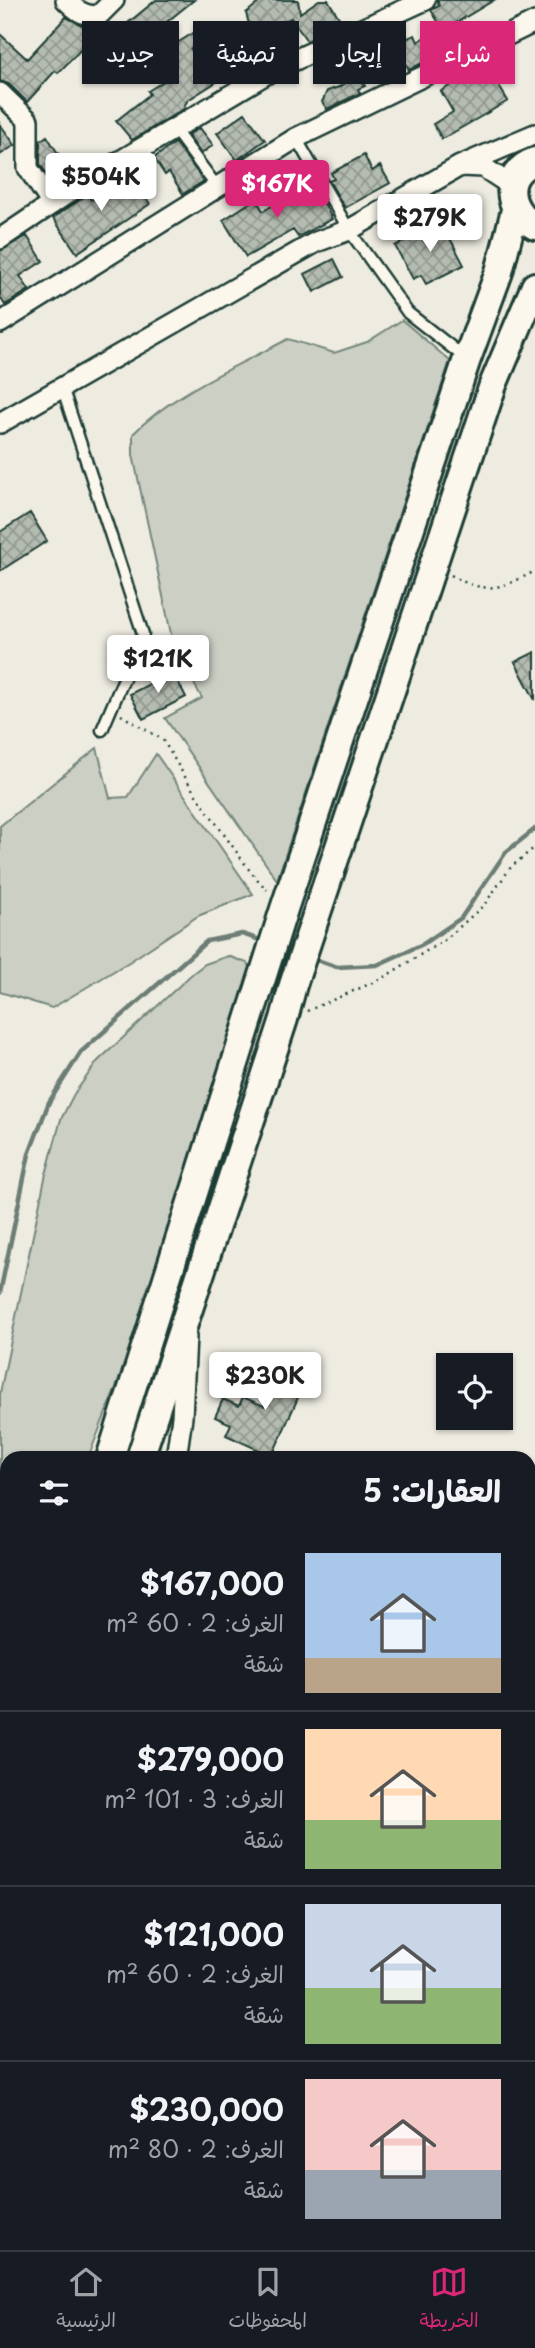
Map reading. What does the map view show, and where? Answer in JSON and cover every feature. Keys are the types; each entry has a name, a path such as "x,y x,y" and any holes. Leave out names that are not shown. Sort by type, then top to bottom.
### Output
{"main road":[{"path":"112,1451 285,907 467,359 499,272 535,149"},
{"path":"142,1451 314,921 493,385 535,286"}],"street":[{"path":"66,0 76,11 87,16 98,16 114,0"},
{"path":"0,239 79,185 271,71 425,0"},
{"path":"0,323 296,138 535,22"},
{"path":"0,93 28,120 28,168 52,204"},
{"path":"0,423 316,242 349,230 460,166 535,134"},
{"path":"460,166 483,167 523,191"},
{"path":"177,1451 182,1417 188,1313"}],"lane":[{"path":"174,128 217,187"},
{"path":"296,138 349,230 408,313 467,359"},
{"path":"62,387 143,634 102,730"}],"path":[{"path":"433,564 479,589 510,584 535,571"},
{"path":"111,710 163,740 194,792 250,872 285,907"},
{"path":"284,1019 381,979 446,939 484,905 511,867 535,846"}],"shaded area":[{"path":"402,320 450,361 277,880 165,718 202,698 174,648 133,455 133,434 186,393 288,339 334,353 367,342"},
{"path":"97,748 110,798 128,797 156,754 253,894 198,916 129,962 52,1008 0,992 0,826"},
{"path":"228,956 247,963 253,969 124,1367 91,1451 0,1451 0,1393 45,1178 61,1119 74,1094 98,1061 205,964"}],"building":[{"path":"156,0 194,0 168,21 130,21"},
{"path":"262,0 298,0 300,13 319,0 328,0 341,21 313,21 313,37 307,41 299,30 299,21 291,18 284,21 248,21 246,13"},
{"path":"437,0 494,0 459,21 438,21 431,10 439,6"},
{"path":"66,17 82,25 82,48 58,73 55,71 27,102 9,84 0,81 0,34 27,59"},
{"path":"193,33 193,84 213,84 188,100 185,108 132,140 116,121 159,84 179,84 179,42"},
{"path":"415,35 418,42 420,40 420,64 409,70 406,64 406,39"},
{"path":"344,84 365,86 358,89 360,93 327,109 322,102 327,91"},
{"path":"453,84 498,84 508,101 442,139 433,124 453,112 441,91"},
{"path":"245,113 265,140 237,160 217,133"},
{"path":"0,124 15,145 0,155"},
{"path":"200,128 213,145 201,154 188,135"},
{"path":"47,136 72,176 55,187 40,164 40,141"},
{"path":"175,143 204,181 183,194 169,172 165,175 154,158"},
{"path":"364,155 372,171 380,166 390,183 345,208 329,181 334,179 331,173"},
{"path":"128,175 150,204 77,253 53,218 87,195 91,200"},
{"path":"307,186 310,191 316,188 332,219 298,237 293,230 246,257 223,220 256,199 263,211"},
{"path":"441,221 464,265 426,284 421,275 413,279 395,246"},
{"path":"27,236 43,261 20,276 29,290 5,305 0,297 0,251"},
{"path":"334,259 343,277 314,292 305,274"},
{"path":"30,513 47,541 0,571 0,532"},
{"path":"535,652 535,700 515,662"},
{"path":"173,672 186,697 143,719 130,694"},
{"path":"284,1362 309,1373 274,1451 261,1451 226,1435 231,1424 215,1417 223,1399 239,1406 243,1397 264,1406"}],"waterway":[{"path":"311,958 337,967 377,965 423,944 461,918 506,852 535,829"},
{"path":"0,1293 29,1154 49,1102 81,1052 207,941 242,934 263,941"}]}
